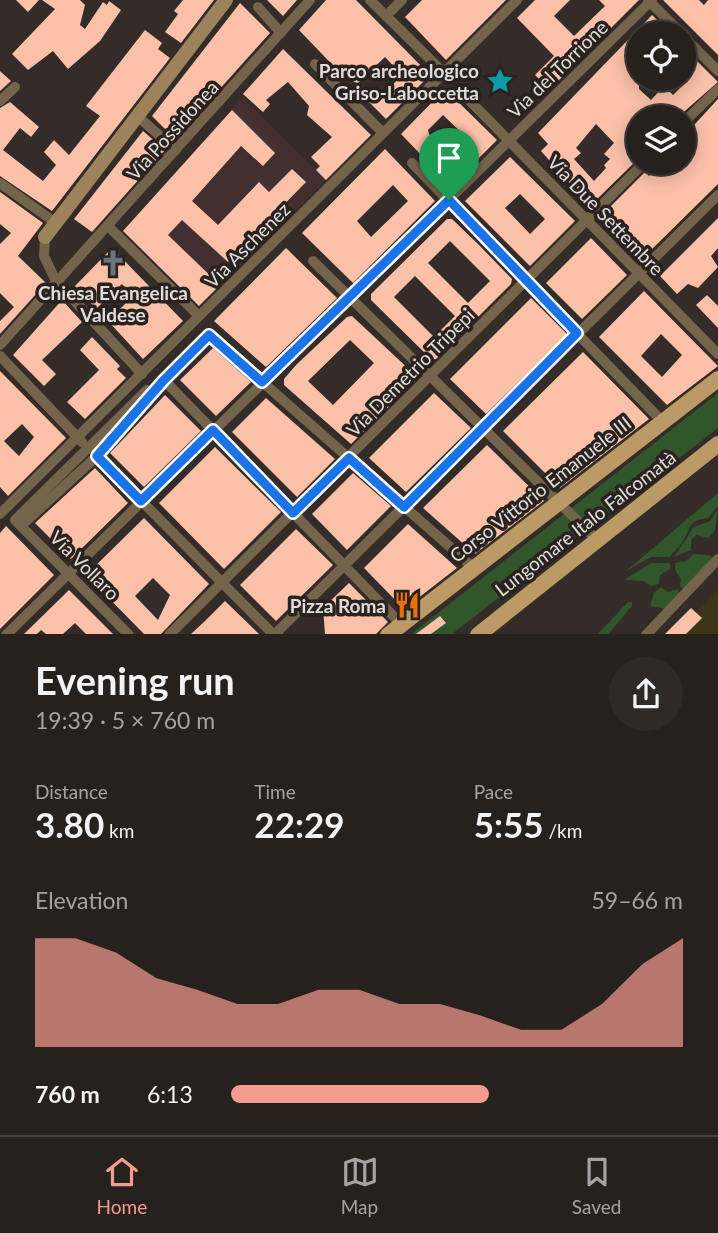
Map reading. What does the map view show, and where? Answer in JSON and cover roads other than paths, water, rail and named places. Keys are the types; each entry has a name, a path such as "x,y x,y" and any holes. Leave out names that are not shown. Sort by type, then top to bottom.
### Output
{"main road":[{"name":"Corso Vittorio Emanuele III","path":"395,629 718,379"},
{"name":"Lungomare Italo Falcomatà","path":"479,634 718,444"}],"street":[{"path":"142,374 56,281 44,256 45,237 226,0"},
{"name":"Via Possidonea","path":"56,281 109,227 310,0"},
{"path":"369,0 444,73"},
{"path":"386,16 402,0"},
{"name":"Via Aschenez","path":"1,509 78,438 517,0"},
{"path":"650,1 669,21"},
{"name":"Via del Torrione","path":"6,634 650,1"},
{"path":"258,7 281,33"},
{"path":"696,48 718,71"},
{"path":"315,64 383,133"},
{"path":"0,102 15,87"},
{"path":"696,110 718,89"},
{"name":"Via Due Settembre","path":"470,100 718,354"},
{"path":"136,115 176,150"},
{"path":"412,163 662,421"},
{"name":"Via Demetrio Tripepi","path":"170,634 632,175"},
{"path":"0,183 56,223"},
{"path":"275,634 638,273 716,201"},
{"path":"109,227 200,316"},
{"path":"313,261 596,539"},
{"path":"0,345 56,281"},
{"path":"0,351 56,281"},
{"path":"18,523 97,456 164,380 209,335 474,568"},
{"path":"0,356 89,448"},
{"path":"18,523 157,380 164,380 345,565 395,629"},
{"path":"97,456 273,634"},
{"name":"Via Vollaro","path":"18,523 128,634"},
{"path":"647,634 718,559"}],"place":[{"name":"Parco archeologico Griso-Laboccetta","path":"500,81"},
{"name":"Chiesa Evangelica Valdese","path":"113,263"},
{"name":"Pizza Roma","path":"407,605"}]}
